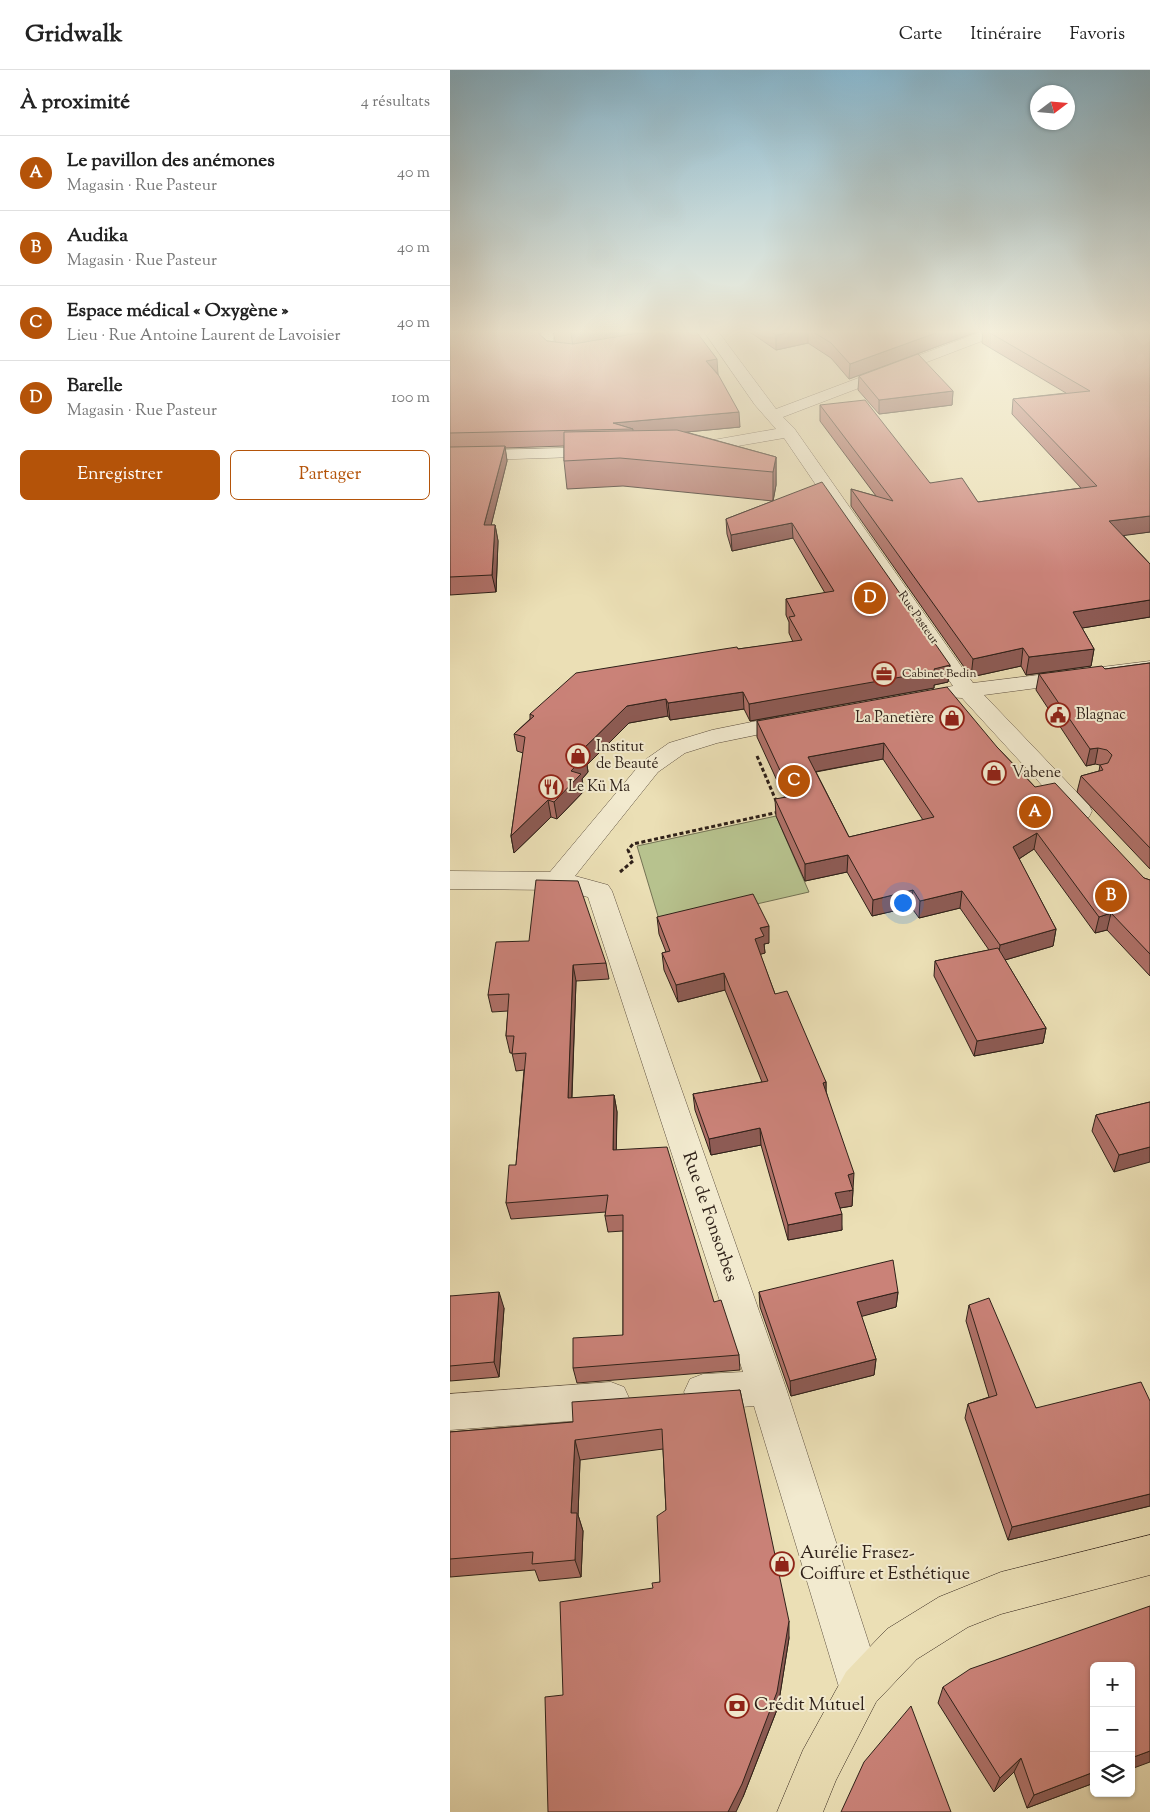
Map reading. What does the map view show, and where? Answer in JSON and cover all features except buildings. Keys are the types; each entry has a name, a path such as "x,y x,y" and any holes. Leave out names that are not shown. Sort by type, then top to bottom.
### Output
{"main road":[{"path":"800,1812 819,1766 861,1688 902,1644 954,1612 1001,1593 1150,1555"}],"street":[{"name":"Rue Pasteur","path":"771,411 788,432 967,690 1093,825"},
{"path":"774,414 787,411"},
{"path":"676,450 715,446 788,432"},
{"path":"450,456 617,452"},
{"path":"936,695 1150,667"},
{"path":"557,881 650,767 677,748 712,737 813,717"},
{"path":"1054,782 1079,777"},
{"path":"450,880 557,881 599,891"},
{"name":"Rue de Fonsorbes","path":"599,891 767,1388 861,1688"},
{"path":"450,1412 767,1388"}],"path":[{"path":"599,891 633,861 628,850 633,844 781,812 745,730"}],"green space":[{"path":"776,816 809,892 661,926 637,846"}],"place":[{"name":"Barelle","path":"870,598"},
{"name":"Cabinet Bedin","path":"884,674"},
{"name":"Blagnac","path":"1058,715"},
{"name":"La Panetière","path":"952,718"},
{"name":"Institut de Beauté","path":"578,756"},
{"name":"Vabene","path":"994,773"},
{"name":"Espace médical « Oxygène »","path":"794,781"},
{"name":"Le Kü Ma","path":"551,787"},
{"name":"Le pavillon des anémones","path":"1035,812"},
{"name":"Audika","path":"1111,896"},
{"name":"Aurélie Frasez- Coiffure et Esthétique","path":"782,1564"},
{"name":"Crédit Mutuel","path":"737,1706"}]}
